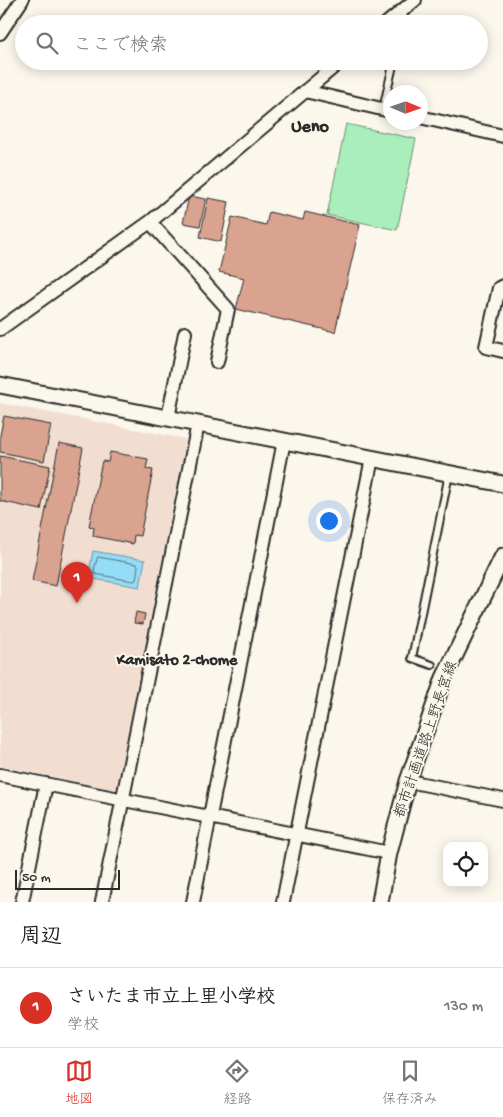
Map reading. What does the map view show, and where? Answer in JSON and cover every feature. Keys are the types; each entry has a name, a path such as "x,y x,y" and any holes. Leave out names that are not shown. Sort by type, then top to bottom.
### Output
{"street":[{"path":"0,33 22,0"},
{"path":"397,15 410,4"},
{"path":"0,329 150,222 331,70"},
{"path":"305,91 383,109"},
{"path":"428,119 503,136"},
{"path":"150,222 228,309 217,362"},
{"path":"503,286 499,288 486,347 503,351"},
{"path":"168,418 185,333"},
{"path":"0,385 503,484"},
{"path":"102,902 198,424"},
{"path":"193,902 284,441"},
{"path":"283,902 372,458"},
{"name":"都市計画道路上野長宮線","path":"380,902 389,853 408,782 444,678 503,556"},
{"path":"0,775 389,853"},
{"path":"408,782 503,800"},
{"path":"22,902 46,784"}],"lane":[{"path":"391,85 393,70"},
{"path":"432,664 412,658 450,474"}],"shaded area":[{"path":"0,403 186,439 116,790 0,766"}],"green space":[{"path":"346,124 416,139 397,230 327,215"}],"water":[{"path":"93,551 145,560 140,587 88,578"}],"building":[{"path":"189,196 206,199 200,226 183,223"},
{"path":"208,198 229,202 221,242 200,237"},
{"path":"269,212 303,220 305,212 360,225 335,332 236,309 244,278 219,272 232,217 266,225"},
{"path":"4,416 51,425 44,461 0,452 0,435"},
{"path":"59,443 83,448 56,586 32,581"},
{"path":"110,452 148,459 146,469 153,470 140,536 134,535 133,544 93,536 94,527 89,526 102,461 108,462"},
{"path":"0,456 50,466 41,510 0,501"},
{"path":"136,612 145,614 143,624 134,623"}],"place":[{"name":"さいたま市立上里小学校","path":"77,603"}],"district":[{"name":"Ueno","path":"310,125"},
{"name":"Kamisato 2-chome","path":"177,658"}]}
